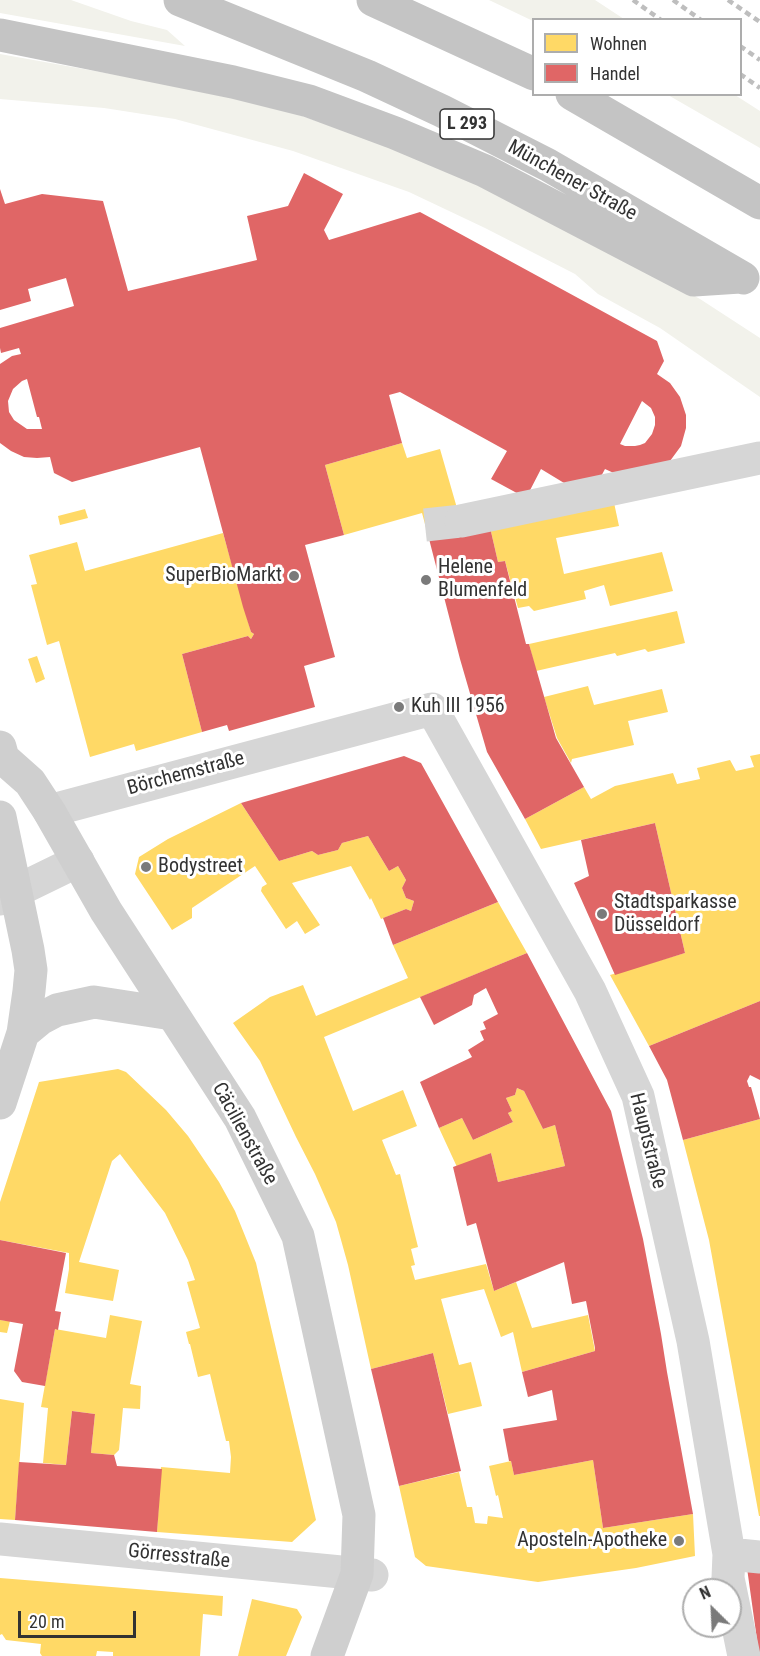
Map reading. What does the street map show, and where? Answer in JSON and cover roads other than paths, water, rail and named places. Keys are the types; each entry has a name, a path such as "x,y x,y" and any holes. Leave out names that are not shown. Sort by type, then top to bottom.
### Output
{"highway":[{"name":"Münchener Straße","path":"180,0 367,76 442,111 548,165 750,282"},
{"path":"385,3 532,73"},
{"path":"0,35 233,82 309,101 395,133 485,171 694,280 750,282"},
{"path":"575,96 760,203"}],"street":[{"path":"461,522 760,458"},
{"name":"Hauptstraße","path":"324,737 432,709 590,991 638,1096 693,1341 745,1555 728,1578 744,1656"},
{"name":"Börchemstraße","path":"49,811 324,737"},
{"name":"Cäcilienstraße","path":"1,760 30,782 49,811 106,911 240,1118 298,1236 359,1515 365,1575 327,1656"},
{"path":"0,817 8,896 28,950 30,970 23,1033 0,1103"},
{"path":"8,896 78,861"},
{"path":"23,1033 40,1019 57,1010 94,1002 172,1014"},
{"name":"Görresstraße","path":"0,1539 365,1575"}],"tunnel":[{"path":"425,525 461,521"}],"railway":[{"path":"633,0 658,18"},
{"path":"673,0 698,18"},
{"path":"728,0 760,22"},
{"path":"742,47 760,60"},
{"path":"742,75 760,88"}],"place":[{"name":"SuperBioMarkt","path":"294,576"},
{"name":"Helene Blumenfeld","path":"426,580"},
{"name":"Kuh III 1956","path":"399,707"},
{"name":"Bodystreet","path":"146,867"},
{"name":"Stadtsparkasse Düsseldorf","path":"602,914"},
{"name":"Aposteln-Apotheke","path":"679,1541"}]}
